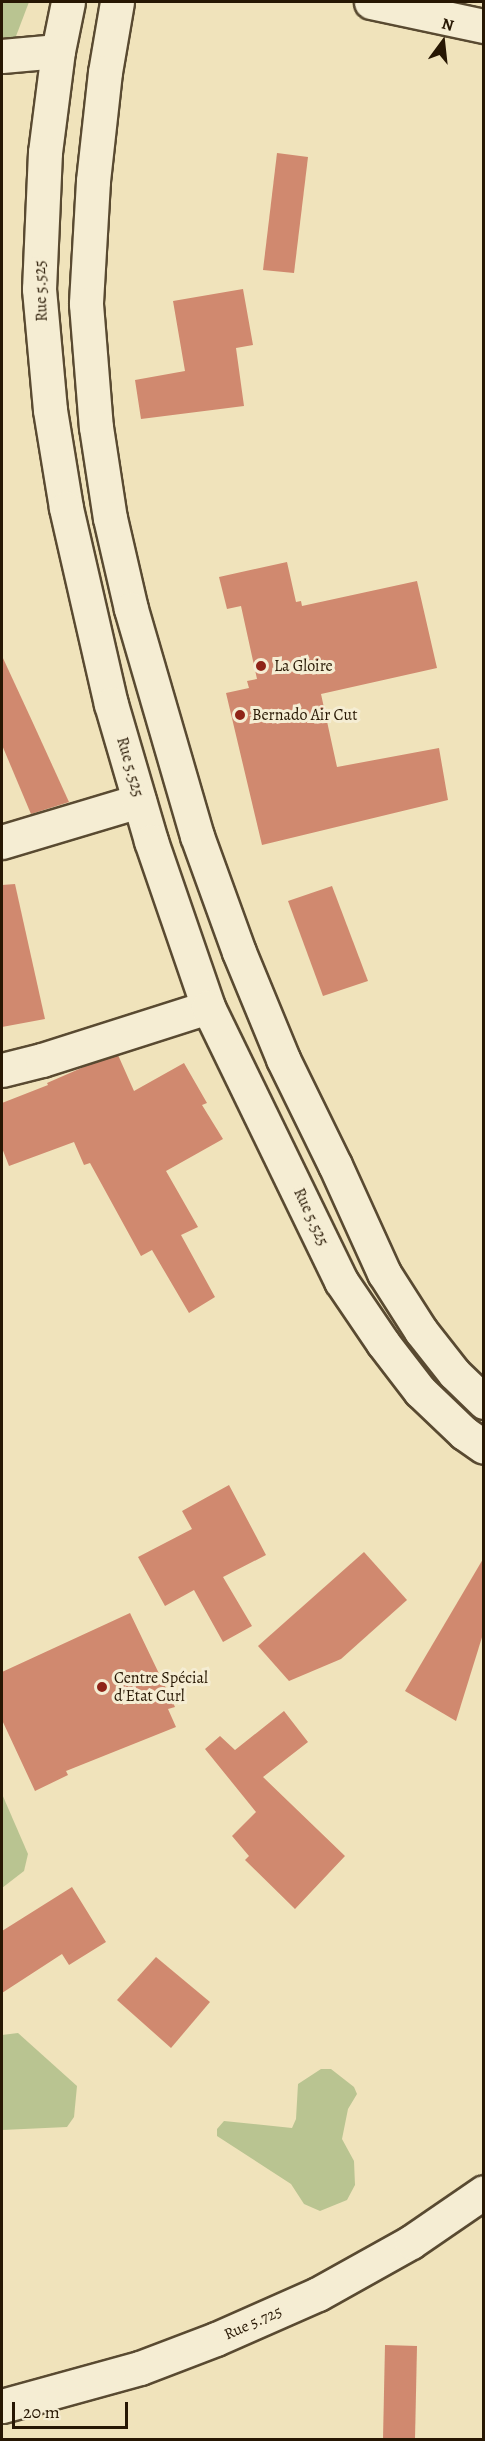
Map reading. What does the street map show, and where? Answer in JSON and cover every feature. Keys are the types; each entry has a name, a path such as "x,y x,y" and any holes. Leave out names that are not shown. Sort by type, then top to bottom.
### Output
{"street":[{"name":"Rue 5.525","path":"68,2 58,51 45,152 39,290 50,411 76,552 111,704 139,801 208,1007 341,1281 383,1343 420,1391 464,1433 483,1447"},
{"path":"117,2 105,72 93,180 86,304 96,428 110,518 134,619 197,836 243,962 282,1059 335,1165 384,1273 422,1331 454,1373 483,1402"},
{"path":"371,2 483,26"},
{"path":"2,56 58,51"},
{"path":"2,842 139,801"},
{"path":"2,1070 42,1060 208,1007"},
{"name":"Rue 5.725","path":"2,2406 140,2368 216,2339 318,2294 411,2242 483,2192"}],"green space":[{"path":"2,2 29,2 2,73"},
{"path":"2,1794 28,1854 24,1871 2,1888"},
{"path":"18,2033 77,2086 74,2117 67,2127 2,2130 2,2035"},
{"path":"321,2069 331,2069 354,2087 357,2094 348,2109 342,2139 354,2161 355,2185 347,2200 320,2211 304,2204 291,2184 217,2136 217,2129 224,2121 292,2128 296,2119 298,2084"}],"building":[{"path":"277,153 308,157 294,273 263,270"},
{"path":"243,289 253,345 236,348 244,406 141,419 135,380 185,371 173,301"},
{"path":"287,562 296,602 301,601 302,606 417,581 437,668 321,694 337,767 439,748 448,800 262,845 226,693 249,688 247,681 257,679 241,606 227,609 219,577"},
{"path":"2,656 69,802 31,814 2,745"},
{"path":"15,884 45,1019 2,1027 2,885"},
{"path":"332,886 368,981 323,996 288,901"},
{"path":"118,1055 134,1091 184,1063 207,1103 202,1105 223,1139 166,1171 198,1227 181,1235 215,1297 189,1313 152,1250 141,1256 90,1163 84,1165 74,1142 9,1166 2,1148 2,1103 48,1085 47,1083 86,1066"},
{"path":"229,1485 266,1555 223,1577 252,1626 223,1642 194,1590 165,1606 138,1557 192,1529 182,1511"},
{"path":"364,1552 407,1600 341,1659 289,1681 258,1646"},
{"path":"483,1559 483,1634 456,1721 405,1691"},
{"name":"Centre Spécial d'Etat Curl","path":"130,1613 175,1707 168,1709 176,1727 66,1771 68,1775 35,1791 2,1720 2,1672"},
{"path":"284,1711 308,1742 263,1777 345,1856 295,1909 245,1860 249,1856 232,1836 256,1812 205,1749 220,1736 235,1750"},
{"path":"72,1887 106,1942 69,1965 62,1954 2,1993 2,1931"},
{"path":"156,1957 210,2002 171,2048 117,2000"},
{"path":"385,2345 417,2346 415,2439 383,2439"}],"place":[{"name":"La Gloire","path":"261,666"},
{"name":"Bernado Air Cut","path":"240,715"},
{"name":"Centre Spécial d'Etat Curl","path":"102,1687"}]}
